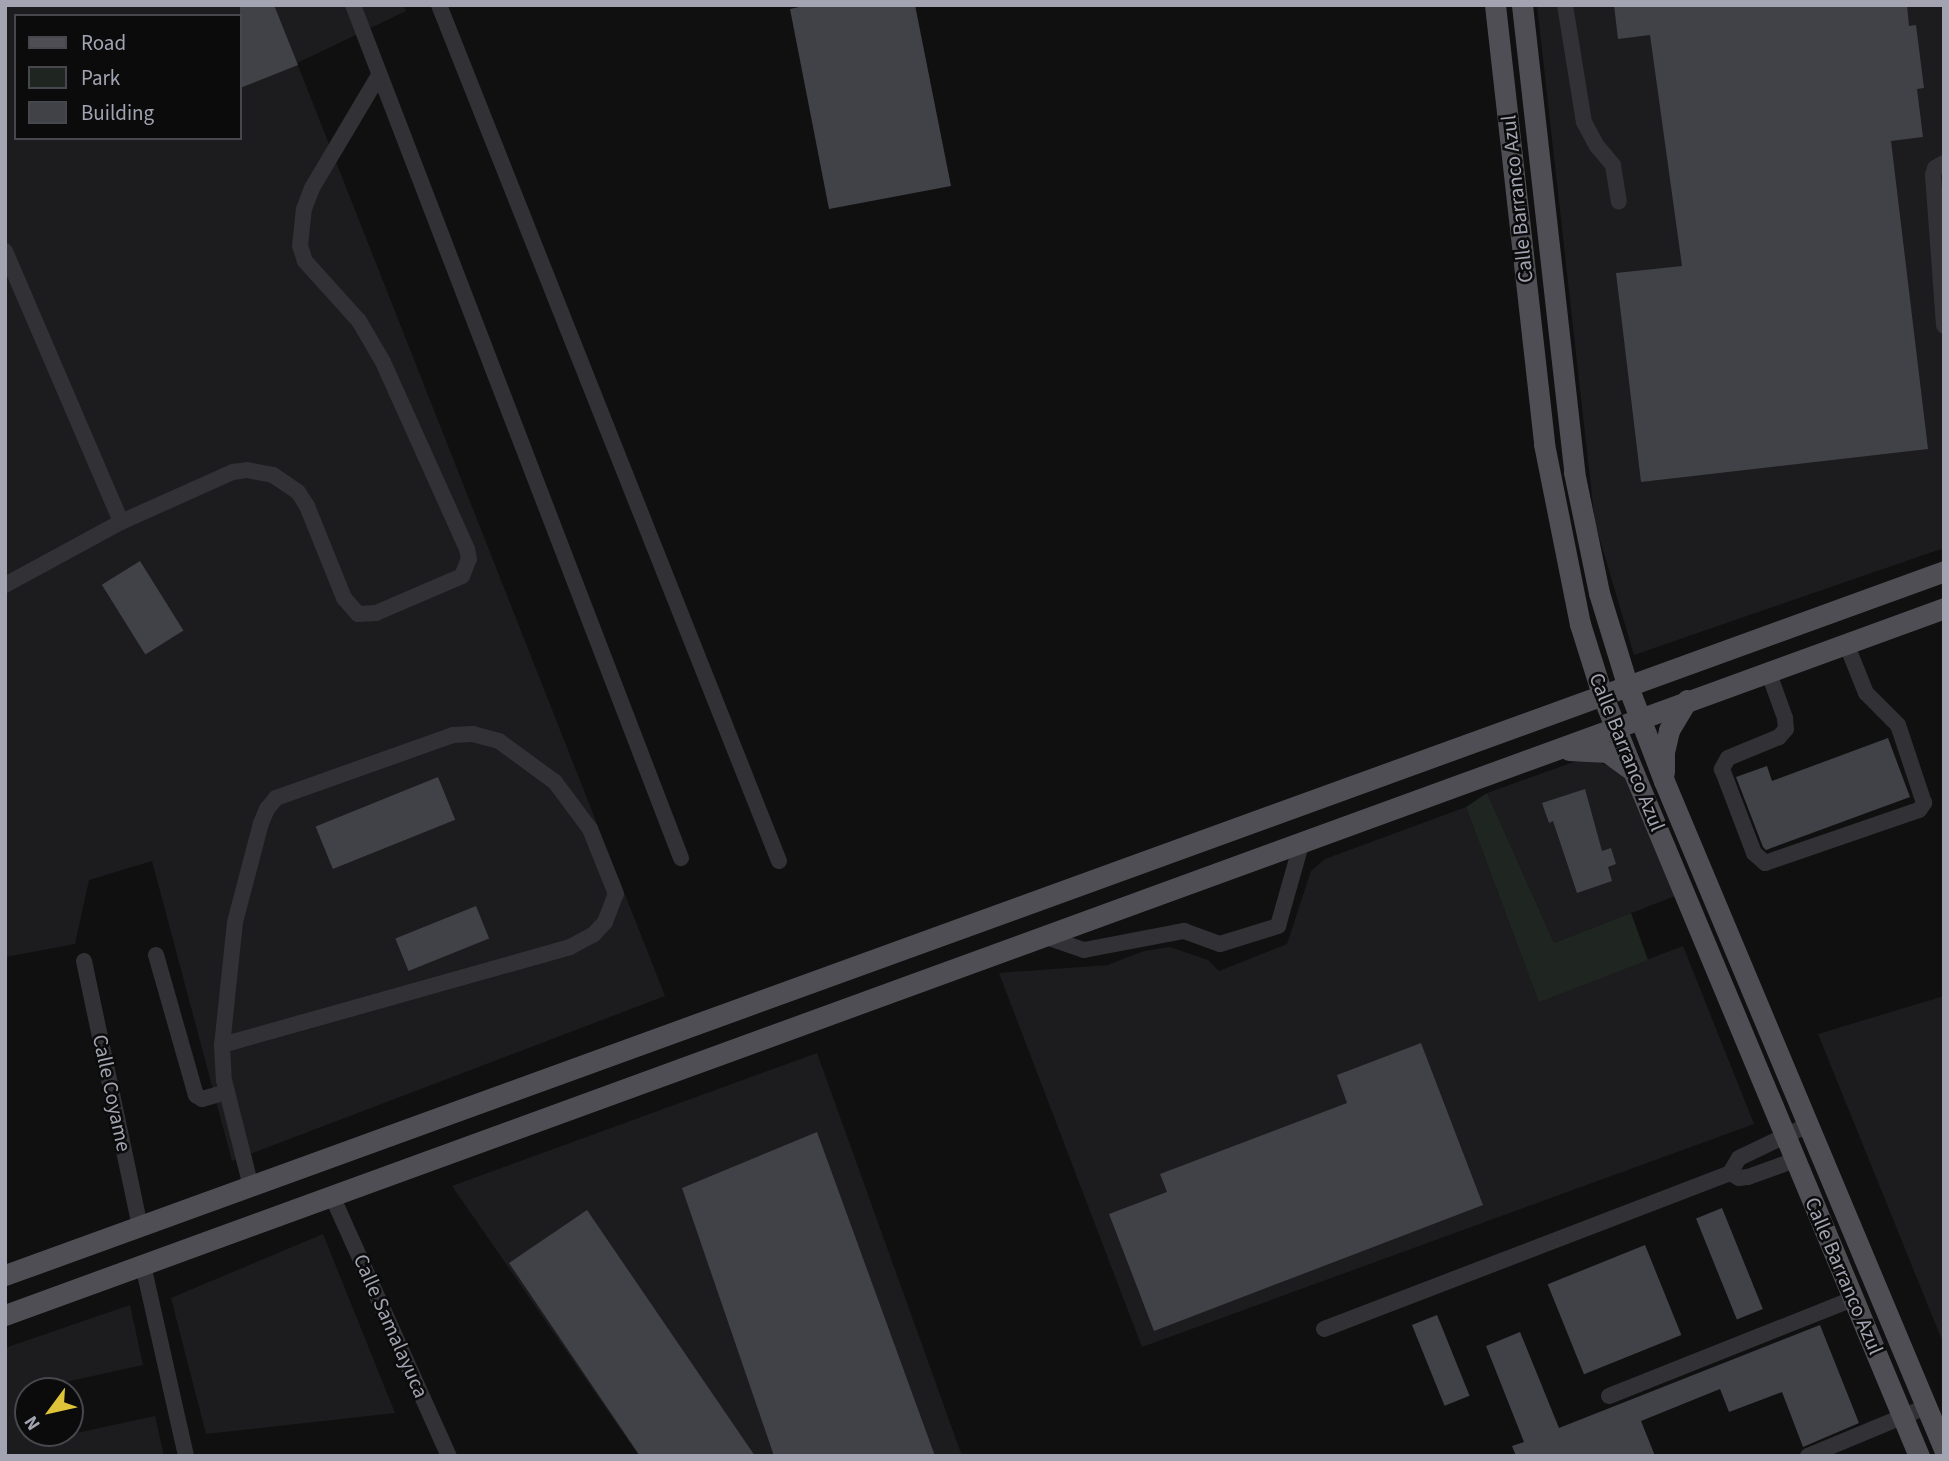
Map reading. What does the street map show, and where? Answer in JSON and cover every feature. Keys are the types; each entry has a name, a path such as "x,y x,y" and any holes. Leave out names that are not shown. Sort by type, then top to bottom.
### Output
{"main road":[{"name":"Calle Barranco Azul","path":"1495,5 1549,478 1580,624 1615,727 1919,1456"},
{"name":"Calle Barranco Azul","path":"1522,5 1574,472 1599,593 1627,684 1664,781 1944,1449"},
{"path":"5,1275 1944,571"},
{"path":"5,1315 1944,608"},
{"path":"1664,781 1666,741 1675,718 1687,700"},
{"path":"1539,754 1598,749 1617,757 1633,771"},
{"path":"1674,870 1690,866 1712,911 1720,915"},
{"path":"493,1099 505,1132"}],"street":[{"path":"353,5 378,77 681,858"},
{"path":"439,5 779,861"},
{"path":"1565,5 1584,122 1597,146 1613,165 1619,202"},
{"path":"5,585 121,522 233,472 261,471 286,481 298,492 307,506 344,597 358,614 376,613 453,581 467,568 467,549 372,341 341,299 317,277 300,246 302,219 312,188 378,77"},
{"path":"1944,163 1935,168 1933,175 1944,326"},
{"path":"5,251 121,522"},
{"path":"1768,671 1786,718 1786,729 1779,737 1728,758 1722,769 1756,858 1765,863 1919,810 1924,803 1898,725 1866,693 1846,643"},
{"path":"222,1045 570,947 593,934 605,922 616,894 590,829 555,782 499,741 473,734 453,735 276,798 261,823 235,922 222,1045 227,1092 251,1187"},
{"path":"1046,937 1084,950 1184,931 1220,944 1278,926 1302,841"},
{"path":"156,955 196,1095 202,1099 227,1092"},
{"name":"Calle Coyame","path":"84,961 140,1226"},
{"path":"1324,1329 1730,1173 1739,1158 1808,1125"},
{"path":"1730,1173 1739,1178 1748,1177 1795,1160"},
{"name":"Calle Samalayuca","path":"332,1196 449,1456"},
{"path":"143,1265 186,1456"},
{"path":"1609,1396 1853,1299"},
{"path":"1808,1456 1926,1407"}],"shaded area":[{"path":"5,5 403,5 406,11 297,63 665,996 232,1161 152,861 89,880 75,944 5,957"},
{"path":"1537,5 1944,5 1944,548 1634,655 1595,523"},
{"path":"1585,758 1621,770 1675,896 1554,943 1487,793"},
{"path":"1466,807 1539,1001 1683,946 1754,1124 1142,1347 999,973 1108,965 1144,951 1170,947 1208,960 1219,971 1287,944 1311,871 1325,859"},
{"path":"1944,996 1944,1345 1818,1034"},
{"path":"817,1053 962,1456 639,1456 452,1186"},
{"path":"323,1234 395,1413 206,1434 171,1298"},
{"path":"130,1305 143,1365 84,1378 14,1377 14,1447 84,1447 84,1431 155,1416 164,1456 5,1456 5,1348"}],"green space":[{"path":"1487,793 1554,943 1631,913 1648,960 1539,1002 1466,807"}],"building":[{"path":"240,5 274,5 298,65 242,87"},
{"path":"808,5 915,5 951,186 829,209 790,9"},
{"path":"1614,5 1907,5 1909,26 1916,25 1924,88 1917,89 1923,137 1891,141 1928,449 1641,482 1616,273 1682,266 1650,35 1618,39"},
{"path":"140,561 183,631 145,654 102,585"},
{"path":"1888,738 1910,797 1766,850 1763,847 1736,777 1767,766 1772,781"},
{"path":"438,777 455,820 333,869 316,826"},
{"path":"1585,789 1602,851 1611,848 1616,864 1608,867 1612,881 1577,893 1553,821 1549,823 1542,803"},
{"path":"476,906 489,938 408,971 395,939"},
{"path":"1421,1043 1483,1205 1154,1331 1109,1214 1167,1192 1160,1174 1347,1103 1337,1075"},
{"path":"817,1132 935,1456 774,1456 682,1188"},
{"path":"1722,1208 1763,1309 1737,1320 1696,1218"},
{"path":"587,1210 755,1456 640,1456 509,1263"},
{"path":"1645,1245 1681,1335 1584,1374 1548,1284"},
{"path":"1437,1315 1470,1396 1445,1406 1412,1325"},
{"path":"1820,1325 1859,1423 1803,1447 1782,1392 1729,1412 1720,1389 1641,1421 1655,1456 1516,1456 1512,1446 1524,1442 1486,1346 1520,1332 1559,1428"}]}
